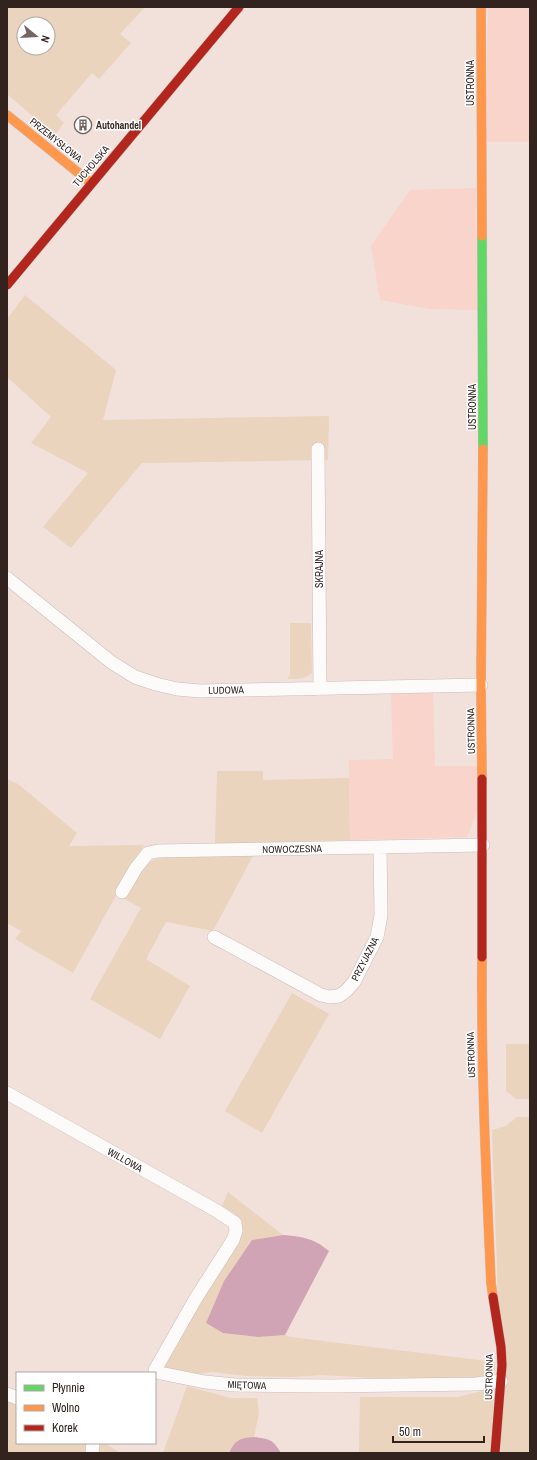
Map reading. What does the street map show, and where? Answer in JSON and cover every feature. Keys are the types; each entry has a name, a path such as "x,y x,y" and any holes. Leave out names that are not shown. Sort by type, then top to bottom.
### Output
{"street":[{"name":"TUCHOLSKA","path":"7,285 239,7"},
{"name":"USTRONNA","path":"481,7 483,515 481,685 483,845 481,1030 491,1282 501,1347 501,1381 495,1453"},
{"name":"PRZEMYSŁOWA","path":"7,115 91,183"},
{"name":"SKRAJNA","path":"318,449 320,689"},
{"name":"LUDOWA","path":"7,578 111,662 135,677 178,689 200,691 481,685"},
{"name":"NOWOCZESNA","path":"122,892 136,868 148,852 483,845"},
{"name":"PRZYJAZNA","path":"214,937 321,995 330,997 339,996 354,982 377,937 381,915 380,847"},
{"name":"WILLOWA","path":"7,1093 223,1215 235,1223 236,1231"},
{"name":"MIĘTOWA","path":"154,1372 196,1298 233,1240 236,1231"},
{"name":"MIĘTOWA","path":"156,1372 205,1382 235,1385 329,1386 476,1384 501,1381"}],"shaded area":[{"path":"7,7 145,7 120,34 131,43 99,79 92,73 56,115 64,123 55,135 7,94"},
{"path":"488,7 530,7 530,142 486,142"},
{"path":"476,188 478,310 430,309 380,300 371,246 410,190"},
{"path":"25,295 116,370 103,420 329,416 328,460 142,463 71,548 43,527 88,473 31,443 51,417 7,377 7,319"},
{"path":"290,623 311,623 312,673 300,679 287,679 290,675"},
{"path":"433,693 435,766 477,766 477,812 467,837 350,840 349,760 393,759 391,694"},
{"path":"217,771 263,771 263,780 349,778 350,840 215,844"},
{"path":"7,779 18,784 77,833 69,846 144,845 73,973 15,939 21,931 7,923"},
{"path":"212,853 254,854 213,931 166,922 146,959 190,986 160,1039 90,999 141,908 123,898 142,866 165,857 180,855"},
{"path":"292,993 329,1014 262,1133 225,1111"},
{"path":"506,1044 530,1044 530,1099 516,1099 506,1091"},
{"path":"517,1117 530,1117 530,1453 501,1453 497,1266 492,1130 506,1126"},
{"path":"228,1192 283,1235 252,1240 224,1281 206,1323 223,1333 258,1337 285,1335 290,1337 495,1362 495,1370 486,1379 426,1381 322,1375 292,1377 246,1376 211,1372 190,1375 164,1368 163,1363 240,1225 235,1214 222,1206"},
{"path":"283,1235 308,1239 318,1243 329,1251 285,1335 258,1337 223,1333 206,1323 224,1281 252,1240"},
{"path":"187,1386 230,1398 257,1398 259,1413 254,1437 238,1441 233,1445 229,1453 163,1453"},
{"path":"486,1390 494,1395 490,1453 359,1453 360,1397 458,1397"},
{"path":"7,1400 16,1404 16,1444 106,1444 120,1453 11,1453 7,1452"},
{"path":"254,1437 270,1440 276,1445 281,1453 229,1453 233,1445 238,1440"}],"traffic: fast":[{"path":"482,236 483,449"}],"traffic: slow":[{"path":"481,7 482,236"},
{"path":"7,115 91,183"},
{"path":"482,779 481,685 483,449"},
{"path":"482,957 484,1120 491,1283 493,1297"}],"traffic: jam":[{"path":"7,285 239,7"},
{"path":"482,779 482,957"},
{"path":"493,1297 501,1347 502,1365 495,1453"}],"place":[{"name":"Autohandel","path":"83,125"}]}
